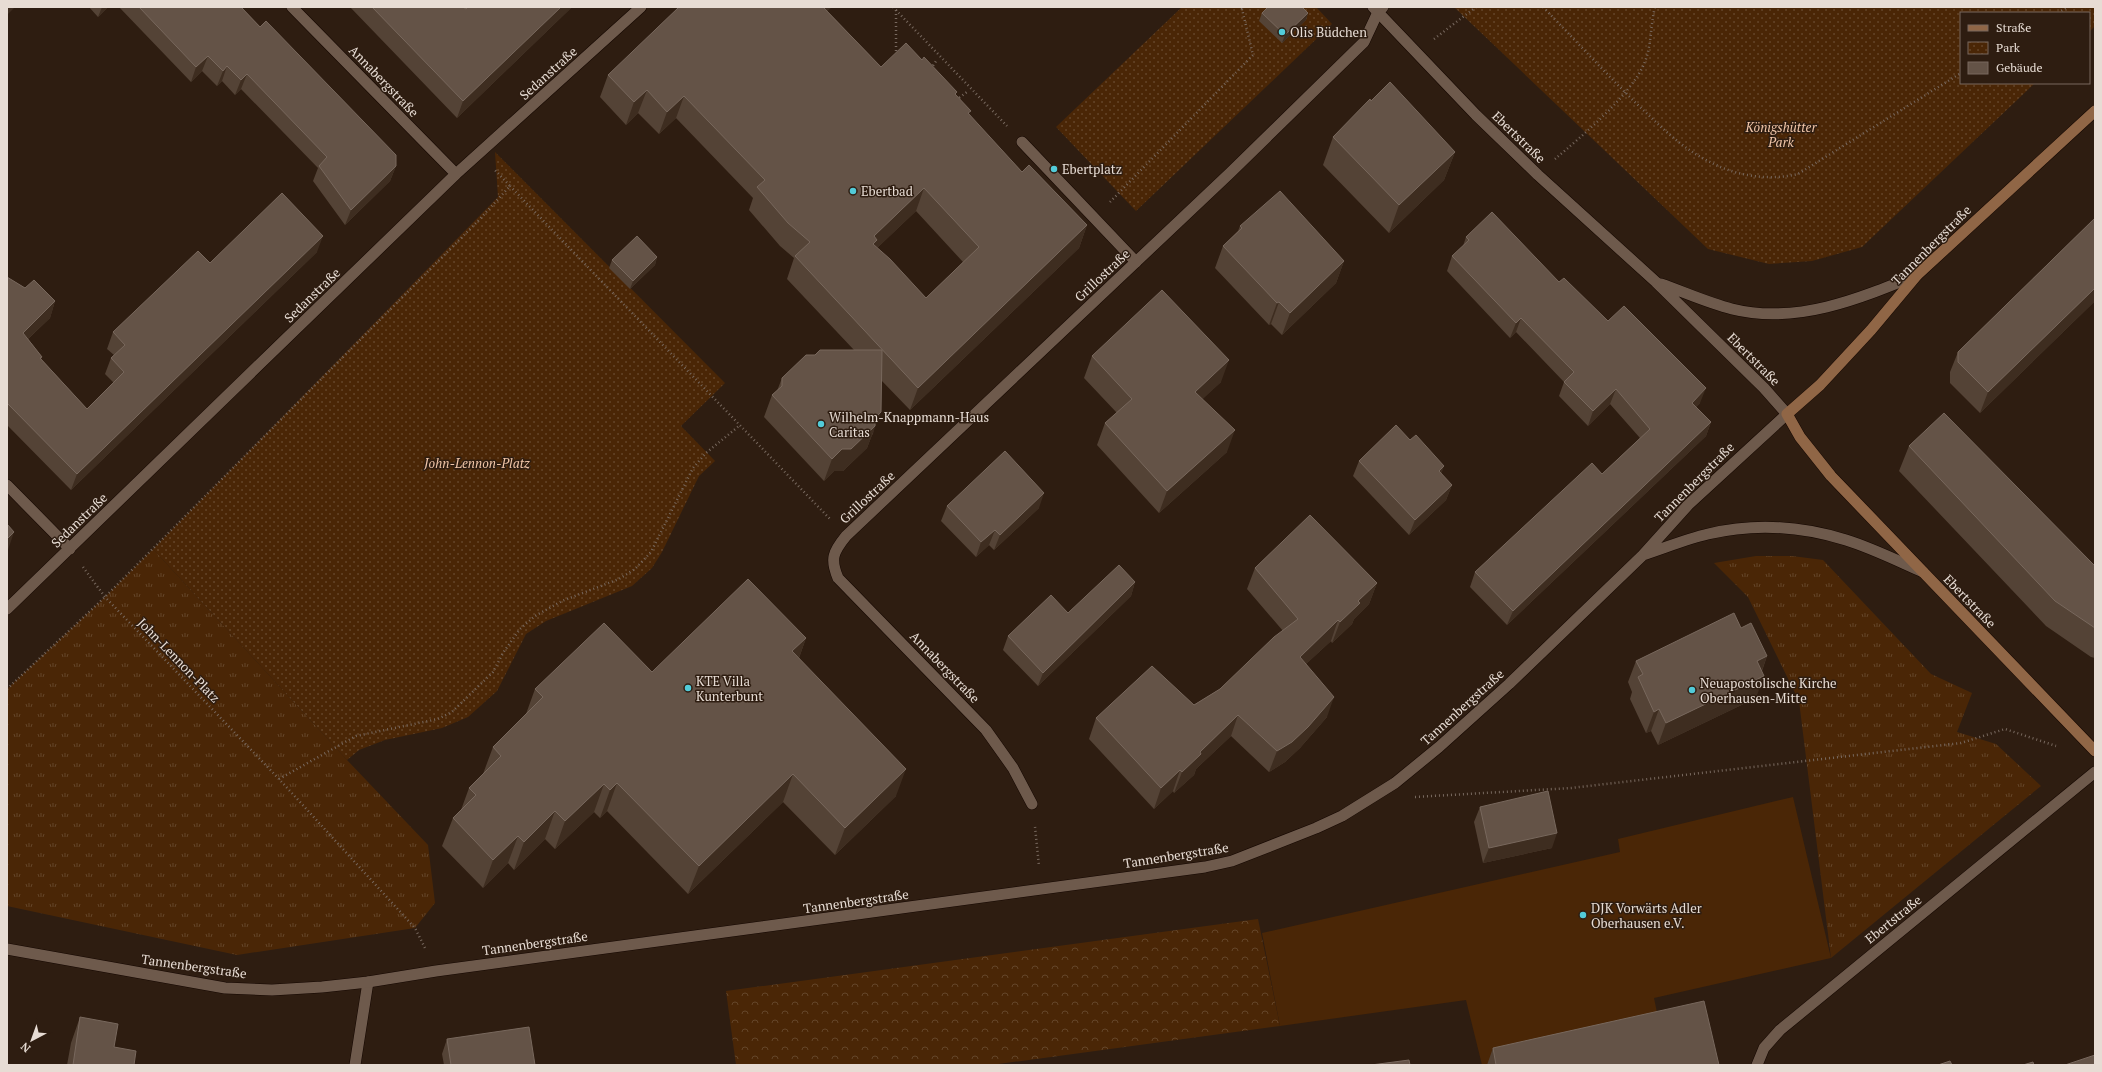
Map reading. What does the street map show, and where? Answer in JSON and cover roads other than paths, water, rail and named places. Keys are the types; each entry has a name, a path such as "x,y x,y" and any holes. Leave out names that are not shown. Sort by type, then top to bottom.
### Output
{"main road":[{"name":"Tannenbergstraße","path":"1786,414 1820,385 1917,275 2095,111"},
{"name":"Ebertstraße","path":"1786,414 1800,437 1831,476 2095,751"}],"street":[{"name":"Annabergstraße","path":"292,7 456,174"},
{"name":"Sedanstraße","path":"7,609 456,174 641,7"},
{"name":"Ebertstraße","path":"1378,9 1416,53 1538,175 1656,282 1764,388 1786,414"},
{"name":"Grillostraße","path":"834,556 838,546 846,536 1136,262 1364,42 1378,9"},
{"path":"1022,142 1136,262"},
{"path":"1656,282 1732,309 1772,314 1806,311 1857,299 1917,275"},
{"name":"Tannenbergstraße","path":"7,949 225,988 272,990 368,982 436,970 1041,890 1205,867 1232,861 1260,852 1342,816 1395,783 1440,747 1509,684 1643,555 1688,505 1786,414"},
{"path":"7,485 70,549"},
{"path":"1643,555 1707,534 1740,529 1776,527 1812,530 1848,540 1923,572"},
{"name":"Annabergstraße","path":"834,556 833,567 838,578 986,730 1013,768 1032,804"},
{"name":"Ebertstraße","path":"1757,1065 1764,1048 1780,1030 2095,772"},
{"path":"356,1065 368,982"}],"place":[{"name":"Olis Büdchen","path":"1282,32"},
{"name":"Ebertplatz","path":"1054,169"},
{"name":"Ebertbad","path":"853,191"},
{"name":"Wilhelm-Knappmann-Haus Caritas","path":"821,424"},
{"name":"KTE Villa Kunterbunt","path":"688,688"},
{"name":"Neuapostolische Kirche Oberhausen-Mitte","path":"1692,690"},
{"name":"DJK Vorwärts Adler Oberhausen e.V.","path":"1583,915"}],"park label":[{"name":"Königshütter Park","path":"1781,134"},
{"name":"John-Lennon-Platz","path":"477,463"}]}
